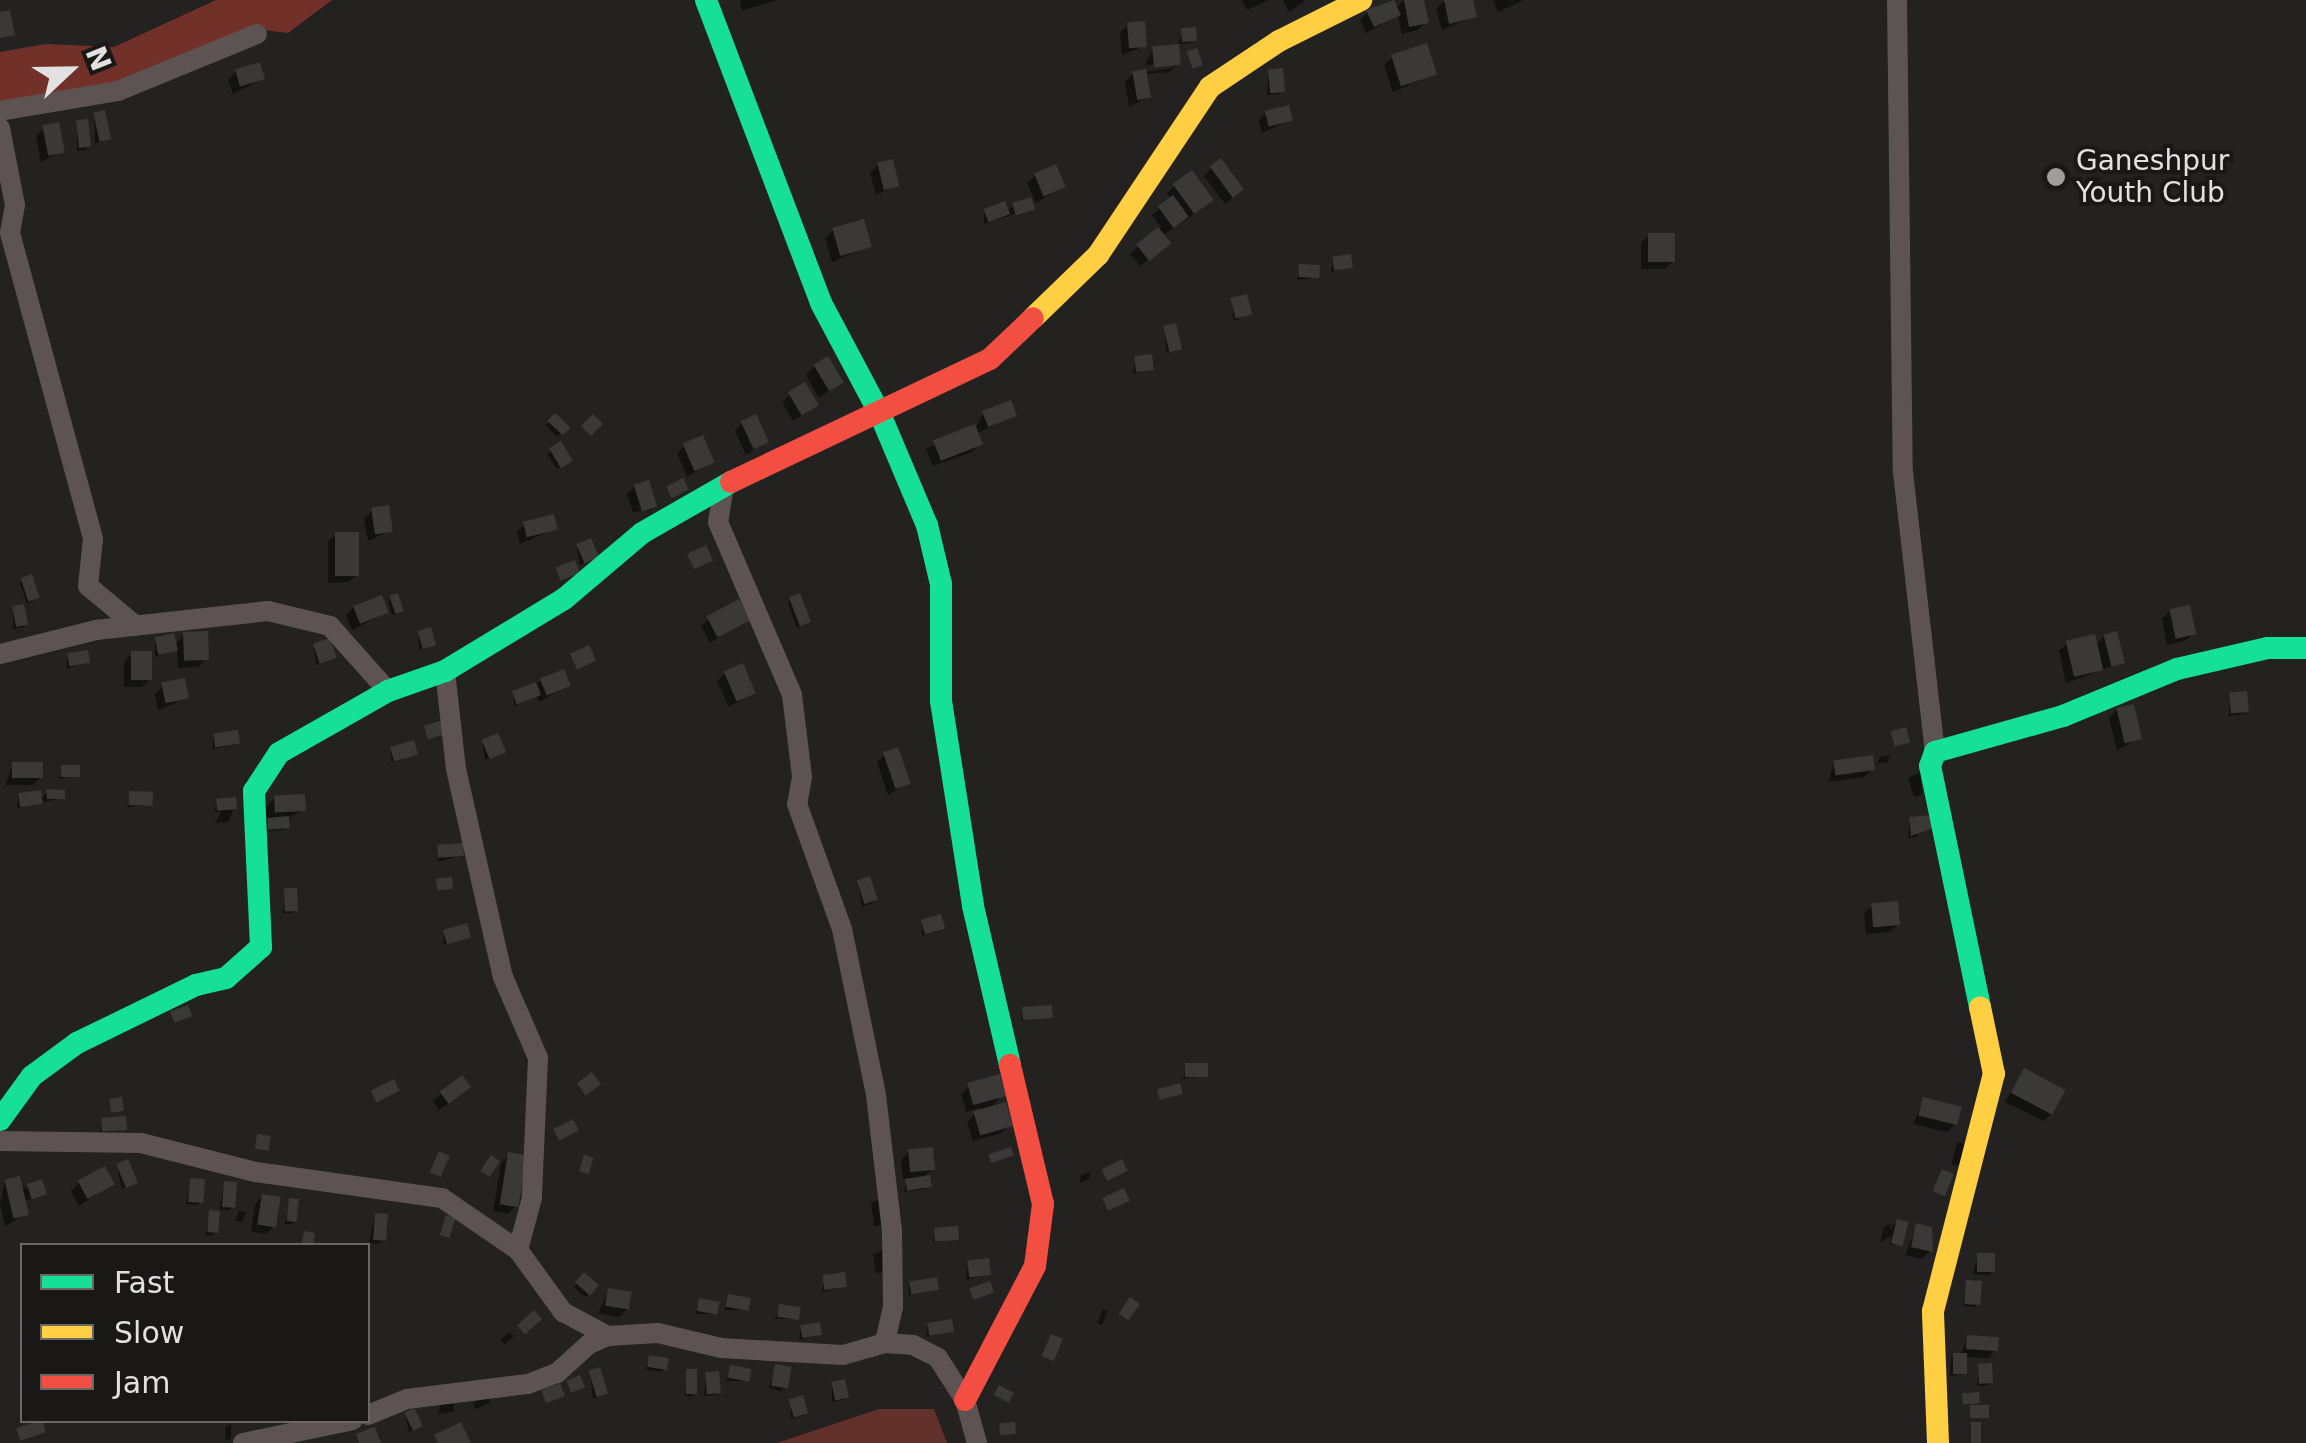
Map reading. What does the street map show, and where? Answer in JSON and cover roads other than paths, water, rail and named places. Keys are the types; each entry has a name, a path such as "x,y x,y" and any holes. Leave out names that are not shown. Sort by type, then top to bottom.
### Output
{"street":[{"path":"706,0 820,303 880,414 926,525 940,584 941,702 973,906 1044,1204 1035,1266 966,1400"},
{"path":"0,1120 32,1076 77,1043 246,964 261,946 253,810 262,773 300,737 388,692 445,672 564,599 642,532 724,485 990,359 1037,320 1098,255 1192,104 1210,87 1278,42 1361,0"},
{"path":"1897,0 1903,472 1936,752 1930,766 1994,1074 1933,1312 1938,1443"},
{"path":"0,112 118,92 256,34"},
{"path":"0,128 15,205 10,234 93,539 88,586 136,626"},
{"path":"724,485 718,522 792,696 802,777 797,804 842,929 876,1095 892,1231 892,1307 884,1343"},
{"path":"0,654 136,626 268,611 330,626 388,692"},
{"path":"1936,752 2063,716 2177,668 2268,648 2306,648"},
{"path":"445,672 456,769 503,977 538,1058 532,1198 518,1250"},
{"path":"0,1140 141,1142 256,1172 442,1198 518,1250 563,1312 608,1336"},
{"path":"370,1414 424,1396 528,1384 557,1373 589,1344 608,1336 658,1333 722,1348 843,1356 884,1343 913,1346 938,1358 966,1400 977,1443"},
{"path":"243,1443 339,1423"}],"place":[{"name":"Ganeshpur Youth Club","path":"2056,177"}]}
